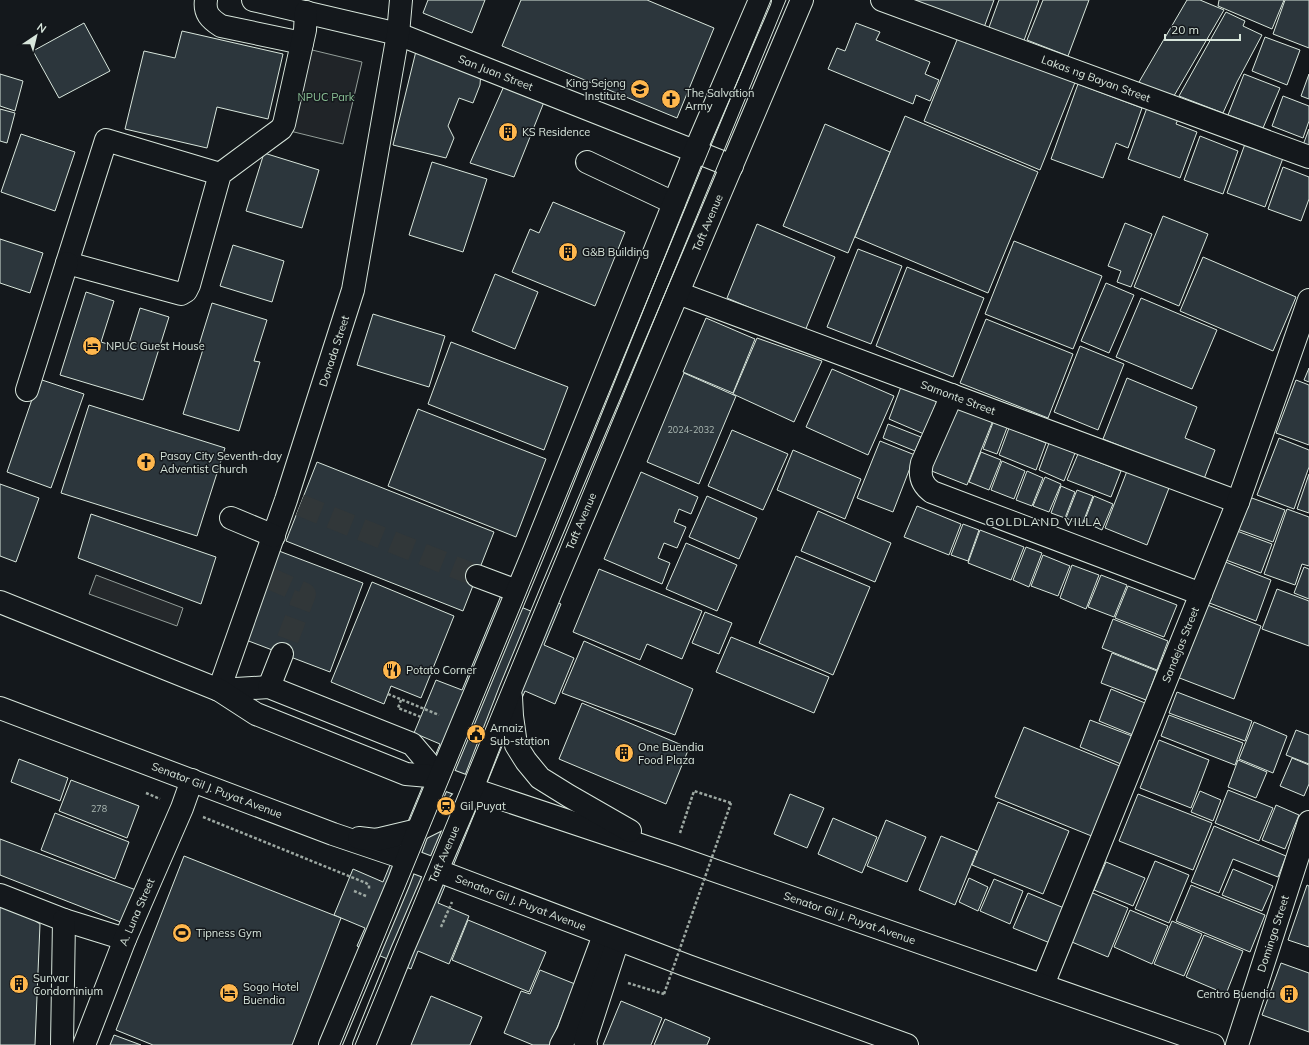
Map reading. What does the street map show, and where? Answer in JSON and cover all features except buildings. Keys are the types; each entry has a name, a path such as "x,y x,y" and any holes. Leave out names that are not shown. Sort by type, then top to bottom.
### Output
{"main road":[{"path":"206,0 206,10 210,19 221,26 302,43"},
{"name":"San Juan Street","path":"253,0 398,34 732,166"},
{"name":"Donada Street","path":"219,690 264,577 274,536 293,502 353,290 398,34 401,0"},
{"path":"330,1045 517,591 674,203 760,0"},
{"name":"Taft Avenue","path":"364,1045 402,951 472,789 510,691 560,570 802,0"},
{"name":"Lakas ng Bayan Street","path":"882,0 1309,157"},
{"path":"67,263 181,294 186,291 189,285 220,174 281,129 284,124 302,43 306,12"},
{"path":"27,390 106,140 220,174"},
{"path":"587,162 674,203"},
{"name":"Samonte Street","path":"678,293 1238,502"},
{"name":"Sandejas Street","path":"1043,985 1238,502 1309,300"},
{"path":"952,395 922,464 920,472 921,478 927,489 1201,594"},
{"path":"231,518 274,536"},
{"path":"477,576 517,591"},
{"name":"Senator Gil J. Puyat Avenue","path":"0,602 219,690 256,714 406,774 440,777 673,856 1213,1045"},
{"path":"269,687 282,654"},
{"name":"Senator Gil J. Puyat Avenue","path":"219,690 269,687 412,744 440,777"},
{"path":"510,691 516,745 526,761 540,778 673,856"},
{"name":"Senator Gil J. Puyat Avenue","path":"0,708 333,834 437,870 611,938 907,1045"},
{"name":"A. Luna Street","path":"84,1045 125,939 182,808 192,780"},
{"path":"333,834 376,840 418,830 438,820 457,806 472,789"},
{"name":"Dominga Street","path":"1237,1045 1309,822"},
{"path":"0,895 64,920 125,939"},
{"path":"62,1045 64,920"},
{"path":"561,1045 611,938"},
{"path":"586,1045 585,1041 611,938"}],"path":[{"path":"388,694 444,717"},
{"path":"402,700 398,708 421,717"},
{"path":"624,982 664,994 731,803 694,791 673,856"},
{"path":"146,793 366,882 369,885 363,904"},
{"path":"354,891 366,896"}],"green space":[{"name":"NPUC Park","path":"308,49 362,62 343,144 290,131"}],"shaded area":[{"path":"96,575 183,608 177,626 89,594"}],"tunnel":[{"path":"300,505 477,576"},
{"path":"269,578 305,594 282,654"}],"tram line":[{"path":"340,1045 771,0"},
{"path":"355,1045 786,0"}],"place":[{"name":"King Sejong Institute","path":"640,89"},
{"name":"The Salvation Army","path":"671,99"},
{"name":"KS Residence","path":"508,132"},
{"name":"G&B Building","path":"568,252"},
{"name":"NPUC Guest House","path":"92,346"},
{"name":"Pasay City Seventh-day Adventist Church","path":"146,462"},
{"name":"Potato Corner","path":"392,670"},
{"name":"Arnaiz Sub-station","path":"476,734"},
{"name":"One Buendia Food Plaza","path":"624,753"},
{"name":"Gil Puyat","path":"446,806"},
{"name":"Tipness Gym","path":"182,933"},
{"name":"Sunvar Condominium","path":"19,984"},
{"name":"Sogo Hotel Buendia","path":"229,993"},
{"name":"Centro Buendia","path":"1289,994"}],"district":[{"name":"GOLDLAND VILLA","path":"1044,522"}]}
